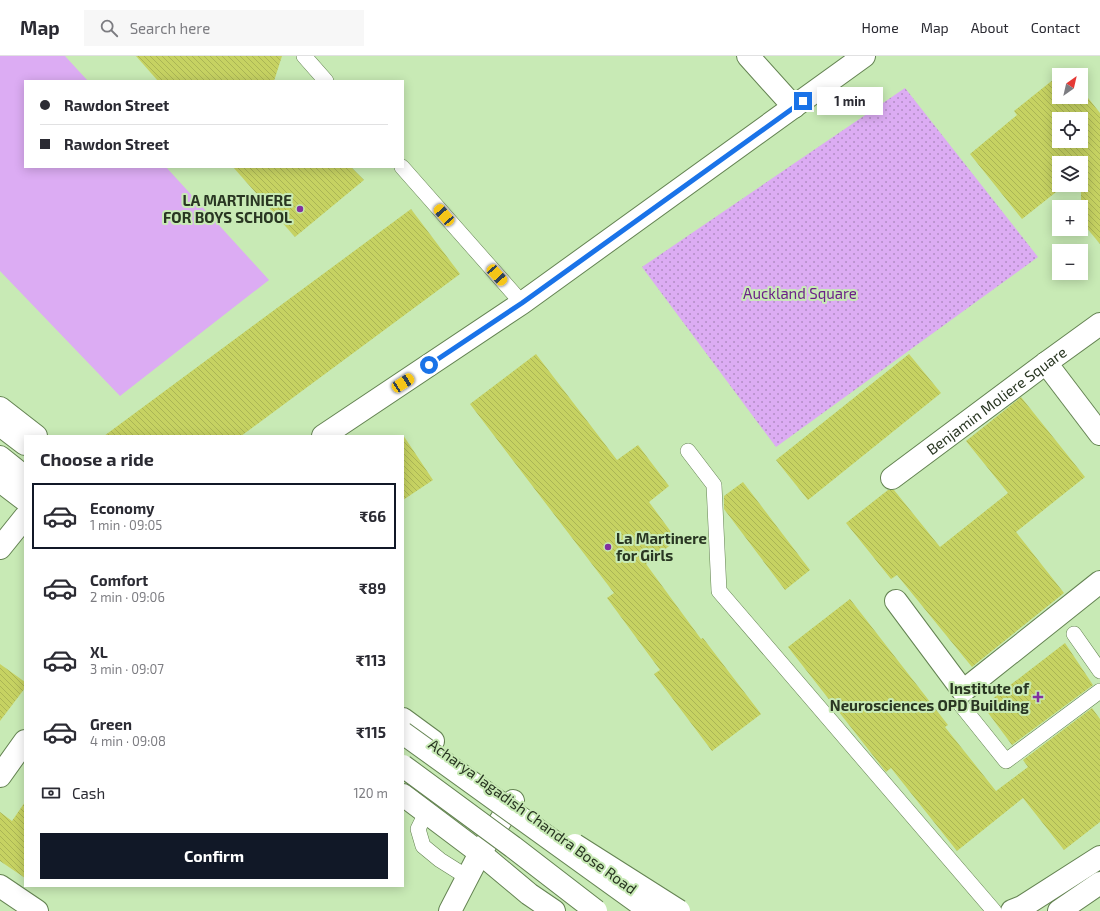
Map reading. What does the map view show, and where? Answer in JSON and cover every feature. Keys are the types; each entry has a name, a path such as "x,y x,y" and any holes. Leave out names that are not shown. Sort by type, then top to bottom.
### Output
{"main road":[{"path":"748,56 794,107"},
{"path":"324,435 522,303 864,56"},
{"name":"Benjamin Moliere Square","path":"892,478 1100,324"},
{"path":"1046,363 1100,434"},
{"path":"0,408 35,435"},
{"path":"0,425 24,443"},
{"path":"0,458 24,476"},
{"path":"0,481 24,499"},
{"path":"0,548 24,518"},
{"path":"896,601 963,691 1100,582"},
{"name":"Acharya Jagadish Chandra Bose Road","path":"404,720 664,911"},
{"path":"404,734 650,911"},
{"path":"0,776 24,741"},
{"path":"404,767 513,847 596,911"},
{"path":"454,769 493,791 678,911"},
{"path":"404,796 529,894 554,911"},
{"path":"450,911 480,854 513,801"},
{"path":"1012,911 1100,856"},
{"path":"1059,911 1100,883"},
{"path":"0,886 37,911"}],"lane":[{"path":"304,56 325,80"},
{"path":"403,168 522,303"},
{"path":"688,451 714,485 719,591 994,911"},
{"path":"1074,634 1100,671"},
{"path":"961,705 1006,762 1100,691"},
{"path":"426,812 418,829 423,846 440,860 467,877"}],"green space":[{"path":"0,56 65,56 87,80 24,80 24,168 167,168 269,280 120,396 0,271"},
{"name":"Auckland Square","path":"905,88 1038,257 776,447 642,267"}],"building":[{"path":"136,56 282,56 274,80 157,80"},
{"path":"1052,81 1052,104 1088,104 1088,98 1100,113 1100,244 1088,229 1088,200 1081,200 1081,192 1088,192 1088,156 1052,156 1052,192 1056,192 1022,219 970,154 1017,115 1014,111"},
{"name":"LA MARTINIERE FOR BOYS SCHOOL","path":"234,168 352,168 364,180 295,237"},
{"path":"411,209 460,274 242,435 105,435"},
{"path":"536,354 617,460 638,445 669,486 649,502 677,540 646,564 701,639 703,638 761,714 712,751 654,674 660,670 607,598 614,593 470,404"},
{"path":"909,354 941,393 808,500 776,460"},
{"path":"1021,397 1085,477 1016,532 1064,593 972,667 897,575 891,579 846,523 888,490 894,490 940,547 1008,493 966,441"},
{"path":"404,436 433,480 404,499"},
{"path":"743,482 810,570 785,590 724,509 724,496"},
{"path":"850,599 948,725 945,727 996,791 1028,767 1023,760 1092,708 1100,719 1100,822 1064,850 1023,798 957,851 891,768 886,772 788,647"},
{"name":"Institute of Neurosciences OPD Building","path":"1065,643 1093,685 1012,745 983,706"},
{"path":"0,664 24,681 24,689 0,721"},
{"path":"24,803 24,877 0,861 0,812 12,821"}],"place":[{"name":"LA MARTINIERE FOR BOYS SCHOOL","path":"300,209"},
{"name":"La Martinere for Girls","path":"608,547"},
{"name":"Institute of Neurosciences OPD Building","path":"1038,697"}],"route":[{"path":"429,365 598,250 803,101"}]}
